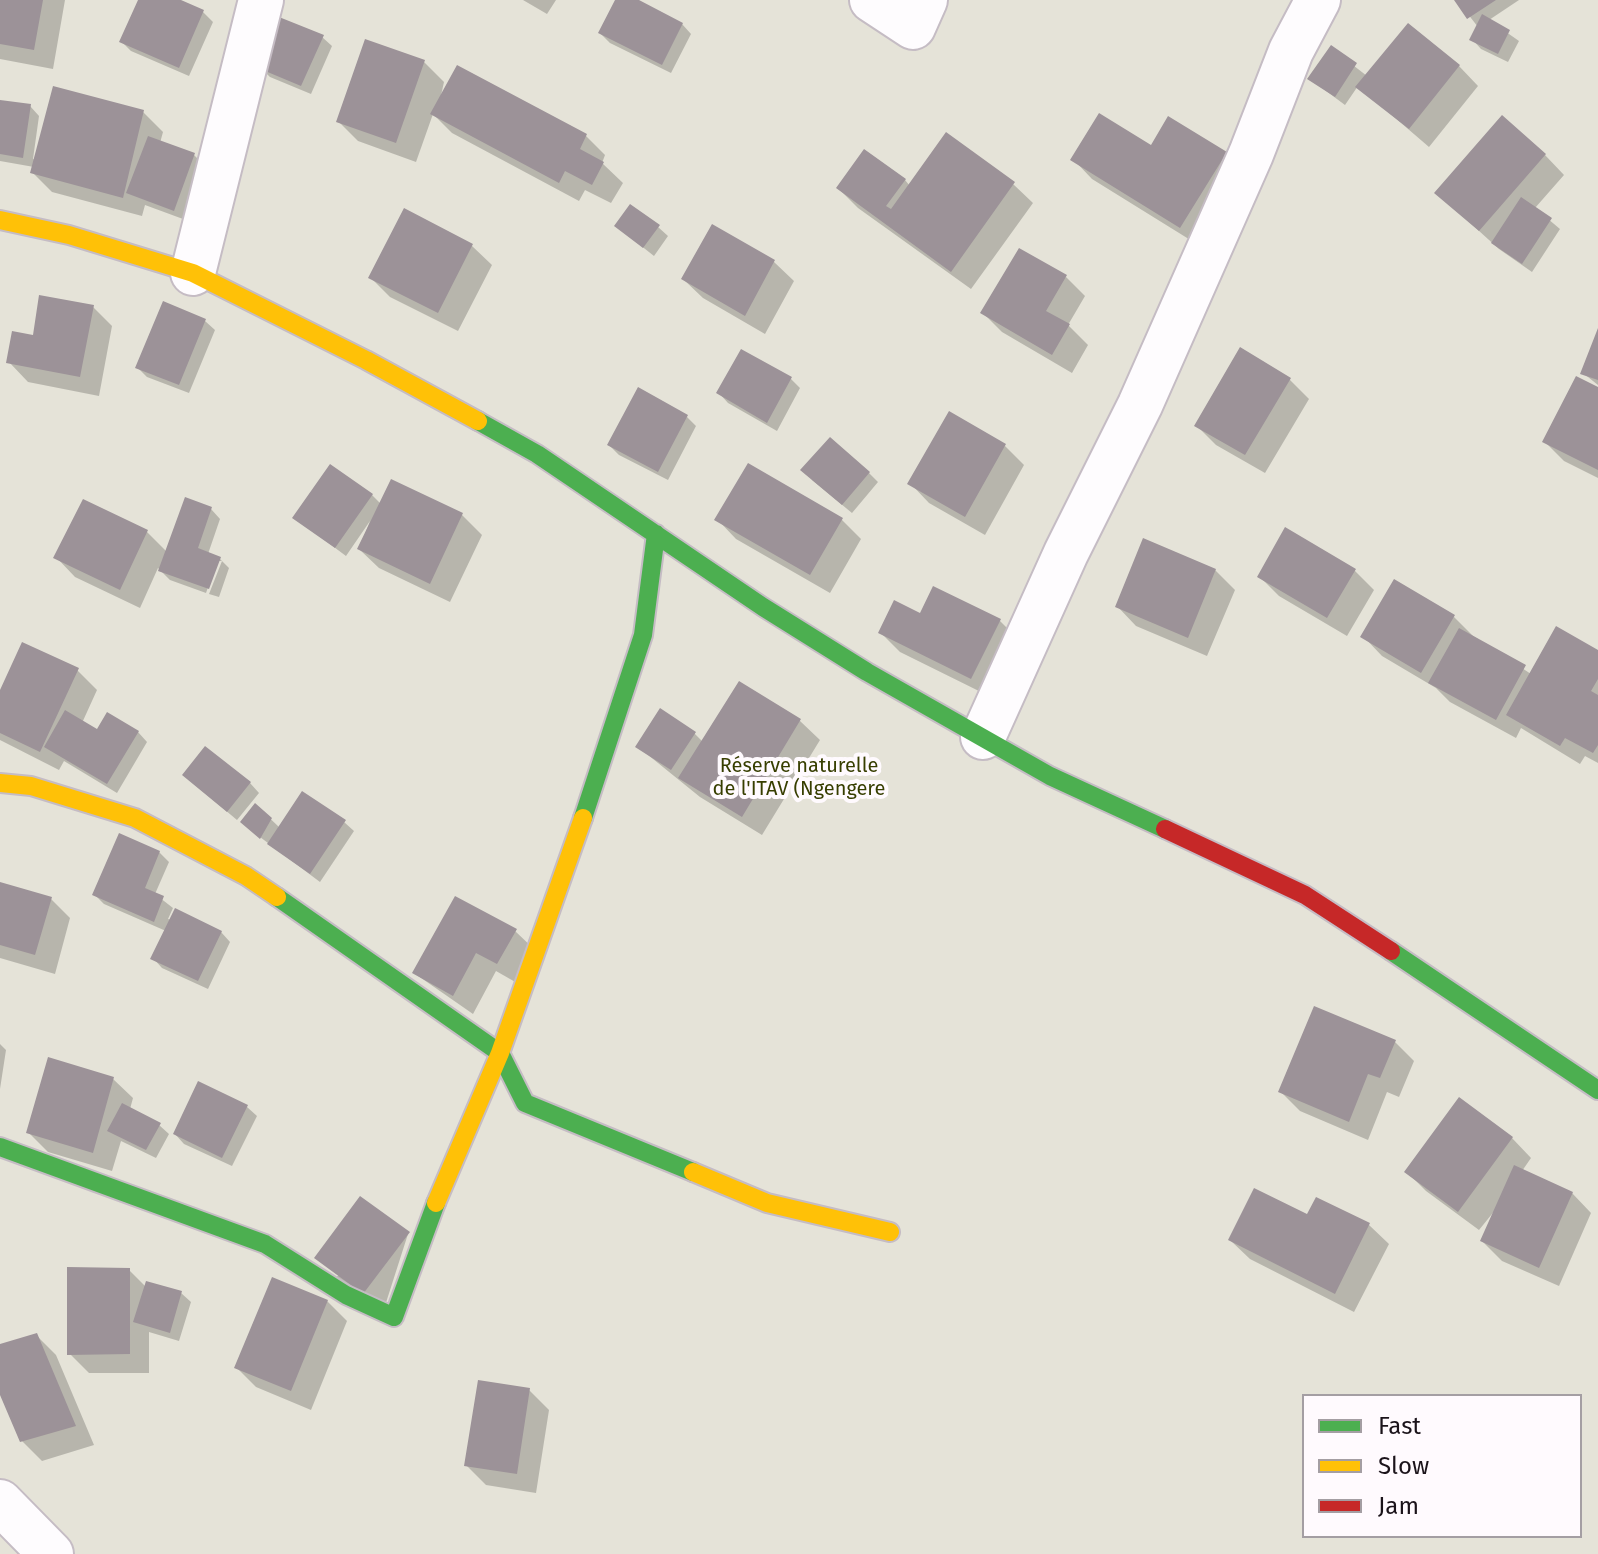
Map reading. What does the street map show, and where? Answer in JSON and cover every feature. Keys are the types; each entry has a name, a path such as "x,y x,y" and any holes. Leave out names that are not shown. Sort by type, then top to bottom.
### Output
{"street":[{"path":"193,273 261,0"},
{"path":"872,0 913,27 925,0"},
{"path":"983,737 1066,553 1140,405 1251,154 1291,51 1318,0"},
{"path":"0,220 69,235 193,273 366,360 537,454 841,656 1050,776 1305,895 1535,1045 1598,1090"},
{"path":"0,1147 265,1244 346,1295 394,1317 450,1165 500,1053 643,635 656,534"},
{"path":"0,783 31,786 135,818 246,876 500,1053 525,1103 767,1203 890,1232"},
{"path":"0,1502 51,1554"}],"green space":[{"name":"Réserve naturelle de l'ITAV (Ngengere","path":"0,0 1598,0 1598,1554 0,1554"}],"building":[{"path":"0,0 43,0 34,50 0,44"},
{"path":"138,0 181,0 204,10 179,68 119,42"},
{"path":"615,0 639,0 683,23 662,65 598,33"},
{"path":"1454,0 1496,0 1467,19"},
{"path":"1482,14 1510,30 1498,54 1469,40"},
{"path":"279,17 324,35 301,86 258,68"},
{"path":"1408,23 1460,65 1409,129 1355,87"},
{"path":"365,39 425,60 396,143 336,122"},
{"path":"1331,45 1357,63 1335,97 1307,79"},
{"path":"457,65 587,134 580,149 604,162 592,185 565,171 559,183 430,114"},
{"path":"53,86 144,110 123,198 30,173"},
{"path":"0,100 31,104 23,158 0,154"},
{"path":"1099,113 1151,145 1168,116 1227,152 1180,228 1070,160"},
{"path":"1502,115 1546,154 1479,231 1434,193"},
{"path":"946,132 1015,182 951,272 836,188 864,149 906,179 886,206 891,209"},
{"path":"148,136 195,153 174,211 126,193"},
{"path":"1521,197 1552,218 1522,264 1491,243"},
{"path":"630,204 660,225 643,248 614,226"},
{"path":"404,208 473,244 438,313 368,278"},
{"path":"712,224 775,260 745,316 681,279"},
{"path":"1019,248 1067,275 1046,311 1070,324 1052,355 980,313"},
{"path":"39,295 94,305 80,377 6,363 12,331 33,335"},
{"path":"163,301 206,319 179,385 135,368"},
{"path":"1598,328 1598,380 1580,374"},
{"path":"1240,347 1291,378 1245,455 1194,426"},
{"path":"741,349 792,377 767,423 716,393"},
{"path":"1576,376 1598,387 1598,470 1542,442"},
{"path":"638,387 688,415 658,472 607,445"},
{"path":"949,411 1006,444 965,517 907,484"},
{"path":"830,437 870,472 842,505 800,470"},
{"path":"748,463 843,518 810,575 714,520"},
{"path":"330,464 373,494 335,548 292,518"},
{"path":"391,479 463,513 430,584 357,549"},
{"path":"185,497 212,507 198,548 221,557 209,589 158,571"},
{"path":"83,499 148,530 120,590 53,558"},
{"path":"1285,527 1356,569 1327,618 1257,577"},
{"path":"1143,538 1216,569 1188,638 1115,607"},
{"path":"1394,579 1455,615 1421,673 1360,637"},
{"path":"933,586 1001,619 971,679 878,633 894,600 920,613"},
{"path":"1556,626 1598,650 1598,679 1591,691 1598,695 1598,745 1593,753 1565,738 1560,746 1506,715"},
{"path":"1459,628 1526,665 1496,720 1428,683"},
{"path":"22,642 79,668 40,752 0,733 0,690"},
{"path":"739,681 801,719 742,817 678,778"},
{"path":"660,708 696,732 671,770 635,747"},
{"path":"65,710 97,729 107,712 139,731 107,784 44,747"},
{"path":"205,746 251,782 227,812 182,775"},
{"path":"302,791 346,820 310,874 267,844"},
{"path":"255,803 272,818 260,839 240,822"},
{"path":"119,833 160,851 145,888 164,896 154,922 92,895"},
{"path":"0,882 52,897 35,955 0,945"},
{"path":"455,896 517,929 497,964 476,953 453,996 412,973"},
{"path":"175,908 222,931 198,981 150,959"},
{"path":"1314,1006 1396,1040 1380,1078 1368,1074 1349,1122 1278,1092"},
{"path":"48,1057 114,1077 93,1153 26,1133"},
{"path":"198,1081 248,1105 222,1158 173,1134"},
{"path":"1459,1097 1513,1137 1458,1212 1404,1172"},
{"path":"122,1103 161,1123 146,1150 107,1131"},
{"path":"1514,1165 1573,1192 1539,1268 1480,1241"},
{"path":"1254,1188 1307,1214 1316,1197 1370,1223 1335,1294 1228,1240"},
{"path":"360,1196 410,1232 363,1294 314,1258"},
{"path":"67,1267 130,1268 130,1354 67,1355"},
{"path":"272,1277 328,1300 291,1391 234,1368"},
{"path":"146,1281 182,1291 170,1333 133,1322"},
{"path":"37,1333 76,1426 20,1442 0,1395 0,1344"},
{"path":"478,1380 530,1388 517,1474 464,1466"}],"traffic: fast":[{"path":"478,421 537,454 763,607 867,672 1050,776 1165,829"},
{"path":"583,818 643,635 656,534"},
{"path":"277,897 500,1053 525,1103 693,1172"},
{"path":"1391,951 1598,1090"},
{"path":"0,1147 265,1244 346,1295 394,1317 436,1203"}],"traffic: slow":[{"path":"0,220 69,235 193,273 366,360 478,421"},
{"path":"0,783 31,786 135,818 246,876 277,897"},
{"path":"436,1203 500,1053 583,818"},
{"path":"693,1172 767,1203 890,1232"}],"traffic: jam":[{"path":"1165,829 1305,895 1391,951"}]}
